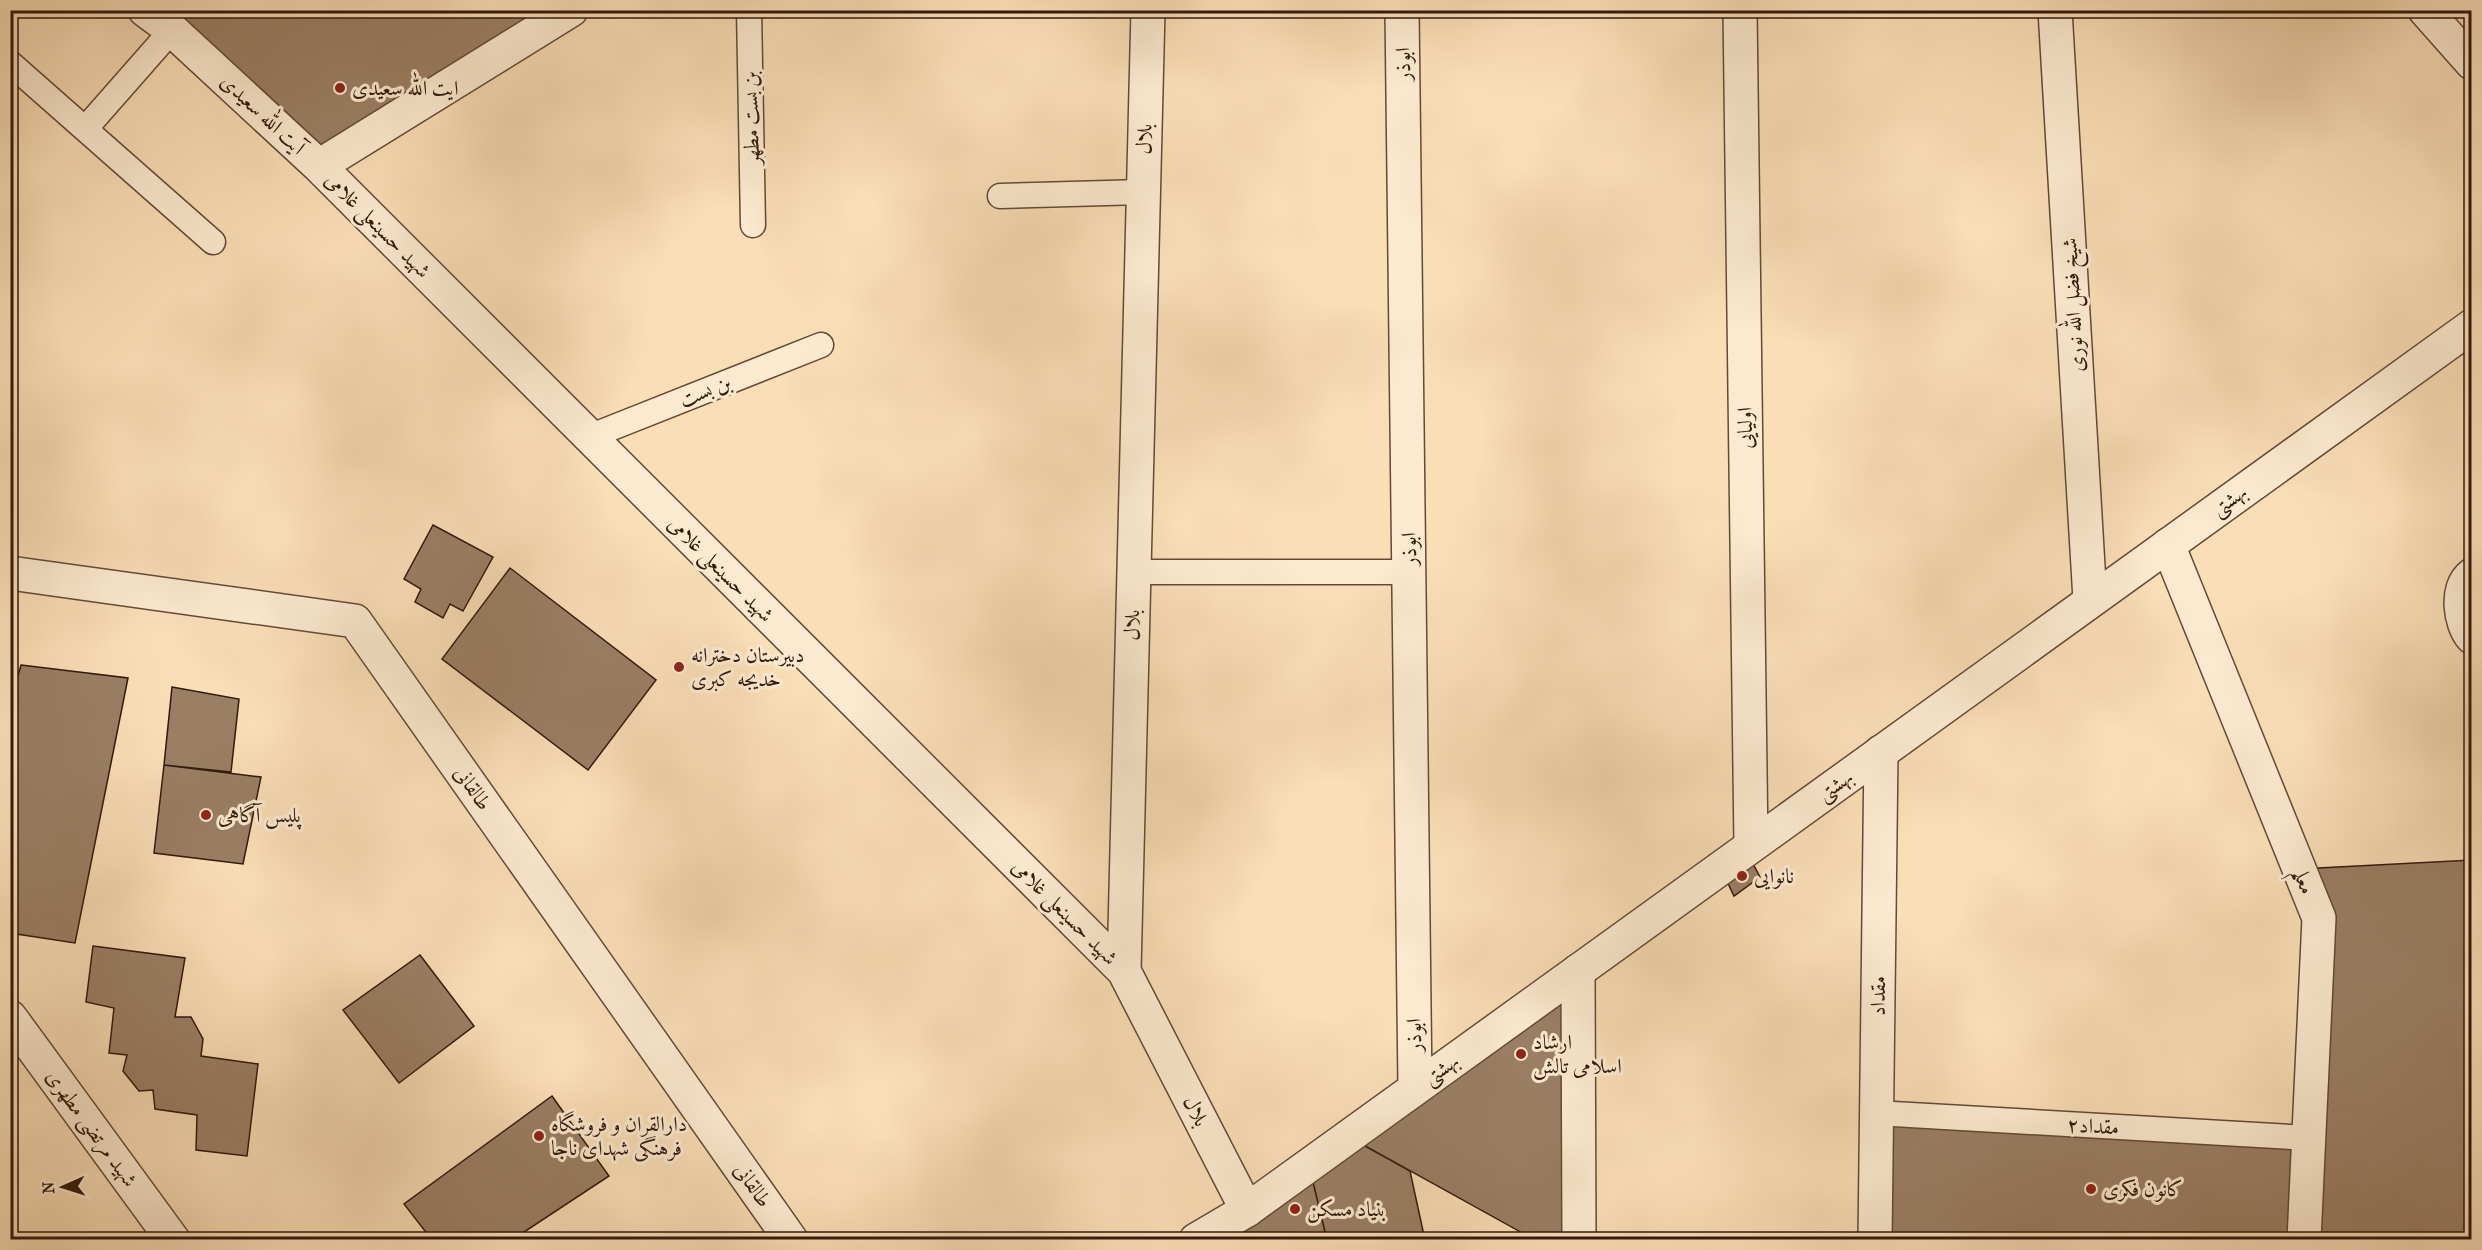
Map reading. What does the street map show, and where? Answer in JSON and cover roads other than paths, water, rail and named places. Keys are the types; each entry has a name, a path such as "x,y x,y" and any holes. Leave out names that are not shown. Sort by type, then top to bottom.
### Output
{"street":[{"name":"آیت الله سعیدی","path":"145,10 172,30 319,166 571,10"},
{"name":"بلال","path":"1148,10 1124,971 1247,1210"},
{"name":"ابوذر","path":"1402,10 1415,1089"},
{"name":"اولیایی","path":"1740,10 1751,846"},
{"name":"شیخ فضل الله نوری","path":"2055,10 2090,600"},
{"path":"2425,10 2472,63"},
{"name":"شهید حسینعلی غلامی","path":"319,166 1124,971"},
{"name":"بهشتی","path":"1196,1239 1247,1210 2472,326"},
{"name":"معلم","path":"2168,545 2319,918 2304,1239"},
{"name":"طالقانی","path":"10,573 355,621 791,1239"},
{"path":"2472,575 2467,578 2460,604 2465,629 2472,637"},
{"name":"مقداد","path":"1875,1239 1881,752"},
{"path":"1578,970 1578,1239"},
{"name":"شهید مرتضی مطهری","path":"10,1017 173,1239"}],"lane":[{"name":"بن بست مطهر","path":"749,10 753,225"},
{"path":"85,129 172,30"},
{"path":"10,63 213,242"},
{"path":"1000,196 1143,192"},
{"name":"بن بست","path":"589,437 821,345"},
{"path":"1133,572 1409,572"},
{"name":"مقداد۲","path":"1876,1113 2309,1138"}],"place":[{"name":"ایت الله سعیدی","path":"340,88"},
{"name":"دبیرستان دخترانه خدیجه کبری","path":"679,667"},
{"name":"پلیس آگاهی","path":"206,815"},
{"name":"نانوایی","path":"1742,876"},
{"name":"ارشاد اسلامی تالش","path":"1521,1054"},
{"name":"دارالقران و فروشگاه فرهنگی شهدای ناجا","path":"539,1136"},
{"name":"کانون فکری","path":"2091,1189"},
{"name":"بنیاد مسکن","path":"1295,1209"}]}
